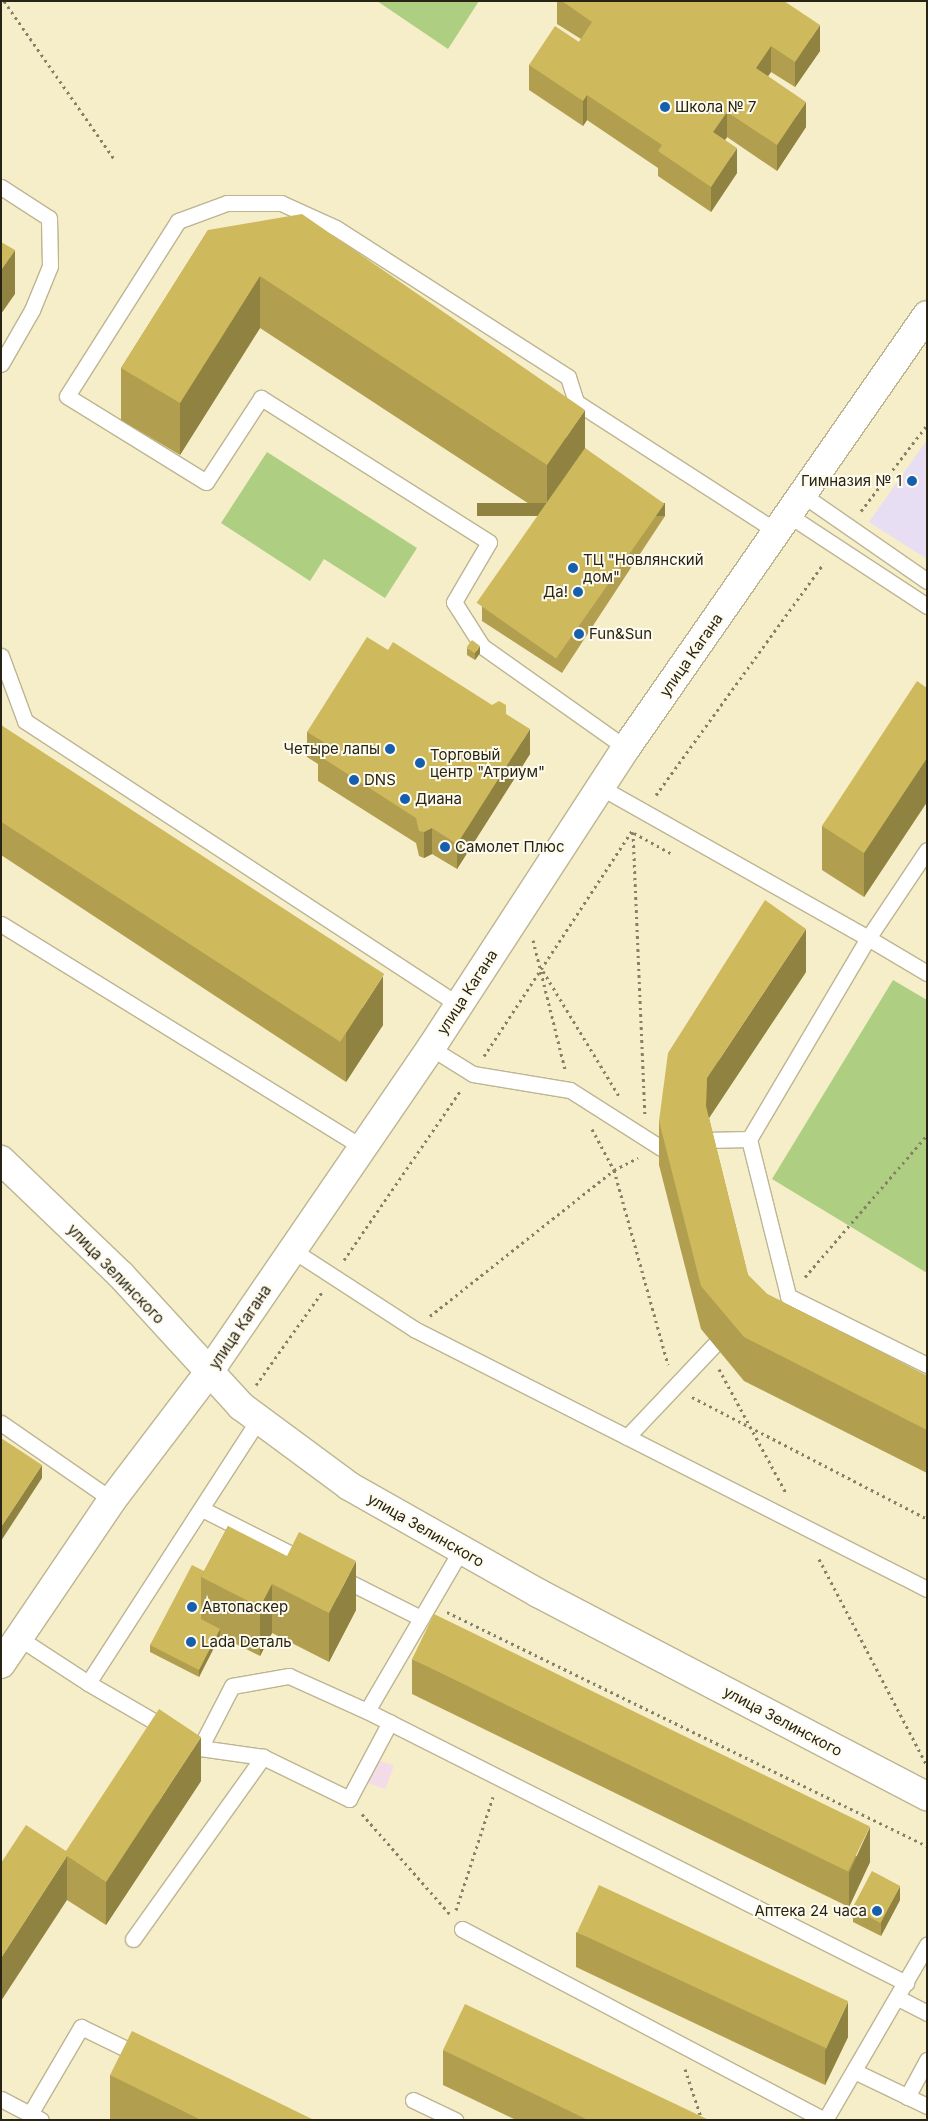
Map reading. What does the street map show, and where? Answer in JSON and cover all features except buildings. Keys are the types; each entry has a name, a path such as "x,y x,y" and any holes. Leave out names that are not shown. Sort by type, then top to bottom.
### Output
{"street":[{"name":"улица Кагана","path":"1,1664 112,1500 209,1372 431,1048 626,748 927,315"},
{"name":"улица Зелинского","path":"1,1160 121,1276 209,1372 251,1412 349,1486 538,1593 927,1796"}],"lane":[{"path":"1,187 48,218 50,266 32,310 1,364"},
{"path":"626,748 482,646 454,602 489,542 261,398 206,482 67,396 178,221 227,203 281,203 336,228 568,377 576,402 790,514 927,606"},
{"path":"790,514 849,526 927,581"},
{"path":"1,656 25,721 459,1005"},
{"path":"600,787 927,973"},
{"path":"927,850 868,938 749,1139 788,1296 927,1364"},
{"path":"1,924 362,1147"},
{"path":"431,1048 473,1074 570,1090 661,1148"},
{"path":"706,1140 749,1139"},
{"path":"292,1250 334,1275 414,1329 927,1589"},
{"path":"772,1305 788,1296"},
{"path":"627,1437 711,1348"},
{"path":"88,1683 202,1509 251,1412"},
{"path":"1,1424 112,1500"},
{"path":"202,1509 421,1618"},
{"path":"367,1711 461,1550"},
{"path":"19,1638 88,1683 200,1748 263,1757 349,1799 390,1722"},
{"path":"200,1748 232,1686 289,1676 390,1722 906,1983"},
{"path":"133,1939 263,1757"},
{"path":"462,1929 677,2045 824,2120 898,1998 927,1945"},
{"path":"898,1998 927,2013"},
{"path":"1,2099 36,2117 81,2027 160,2065"},
{"path":"907,2096 927,2060"},
{"path":"854,2071 927,2106"},
{"path":"414,2100 455,2120"}],"path":[{"path":"4,1 115,160"},
{"path":"849,526 927,425"},
{"path":"251,1412 334,1275 473,1074 645,812 836,545"},
{"path":"633,832 646,1121"},
{"path":"532,939 542,969 621,1100"},
{"path":"788,1296 927,1135"},
{"path":"414,1329 614,1170 661,1148"},
{"path":"614,1170 675,1388 927,1519"},
{"path":"711,1348 927,1766"},
{"path":"429,1603 927,1846"},
{"path":"349,1799 453,1918 499,1778"},
{"path":"677,2045 702,2120"}],"shaded area":[{"name":"Гимназия № 1","path":"927,440 927,559 869,522"},
{"path":"375,1759 394,1766 385,1789 366,1782"}],"green space":[{"path":"377,1 479,1 448,49"},
{"path":"267,452 417,548 385,598 324,559 310,581 221,523"},
{"path":"893,980 927,1000 927,1273 772,1179"}],"place":[{"name":"Школа № 7","path":"665,107"},
{"name":"Гимназия № 1","path":"912,481"},
{"name":"ТЦ \"Новлянский дом\"","path":"573,568"},
{"name":"Да!","path":"578,592"},
{"name":"Fun&Sun","path":"579,634"},
{"name":"Четыре лапы","path":"390,749"},
{"name":"Торговый центр \"Атриум\"","path":"420,763"},
{"name":"DNS","path":"354,780"},
{"name":"Диана","path":"405,799"},
{"name":"Самолет Плюс","path":"445,847"},
{"name":"Автопаскер","path":"192,1607"},
{"name":"Lada Dеталь","path":"191,1642"},
{"name":"Аптека 24 часа","path":"877,1911"}]}
